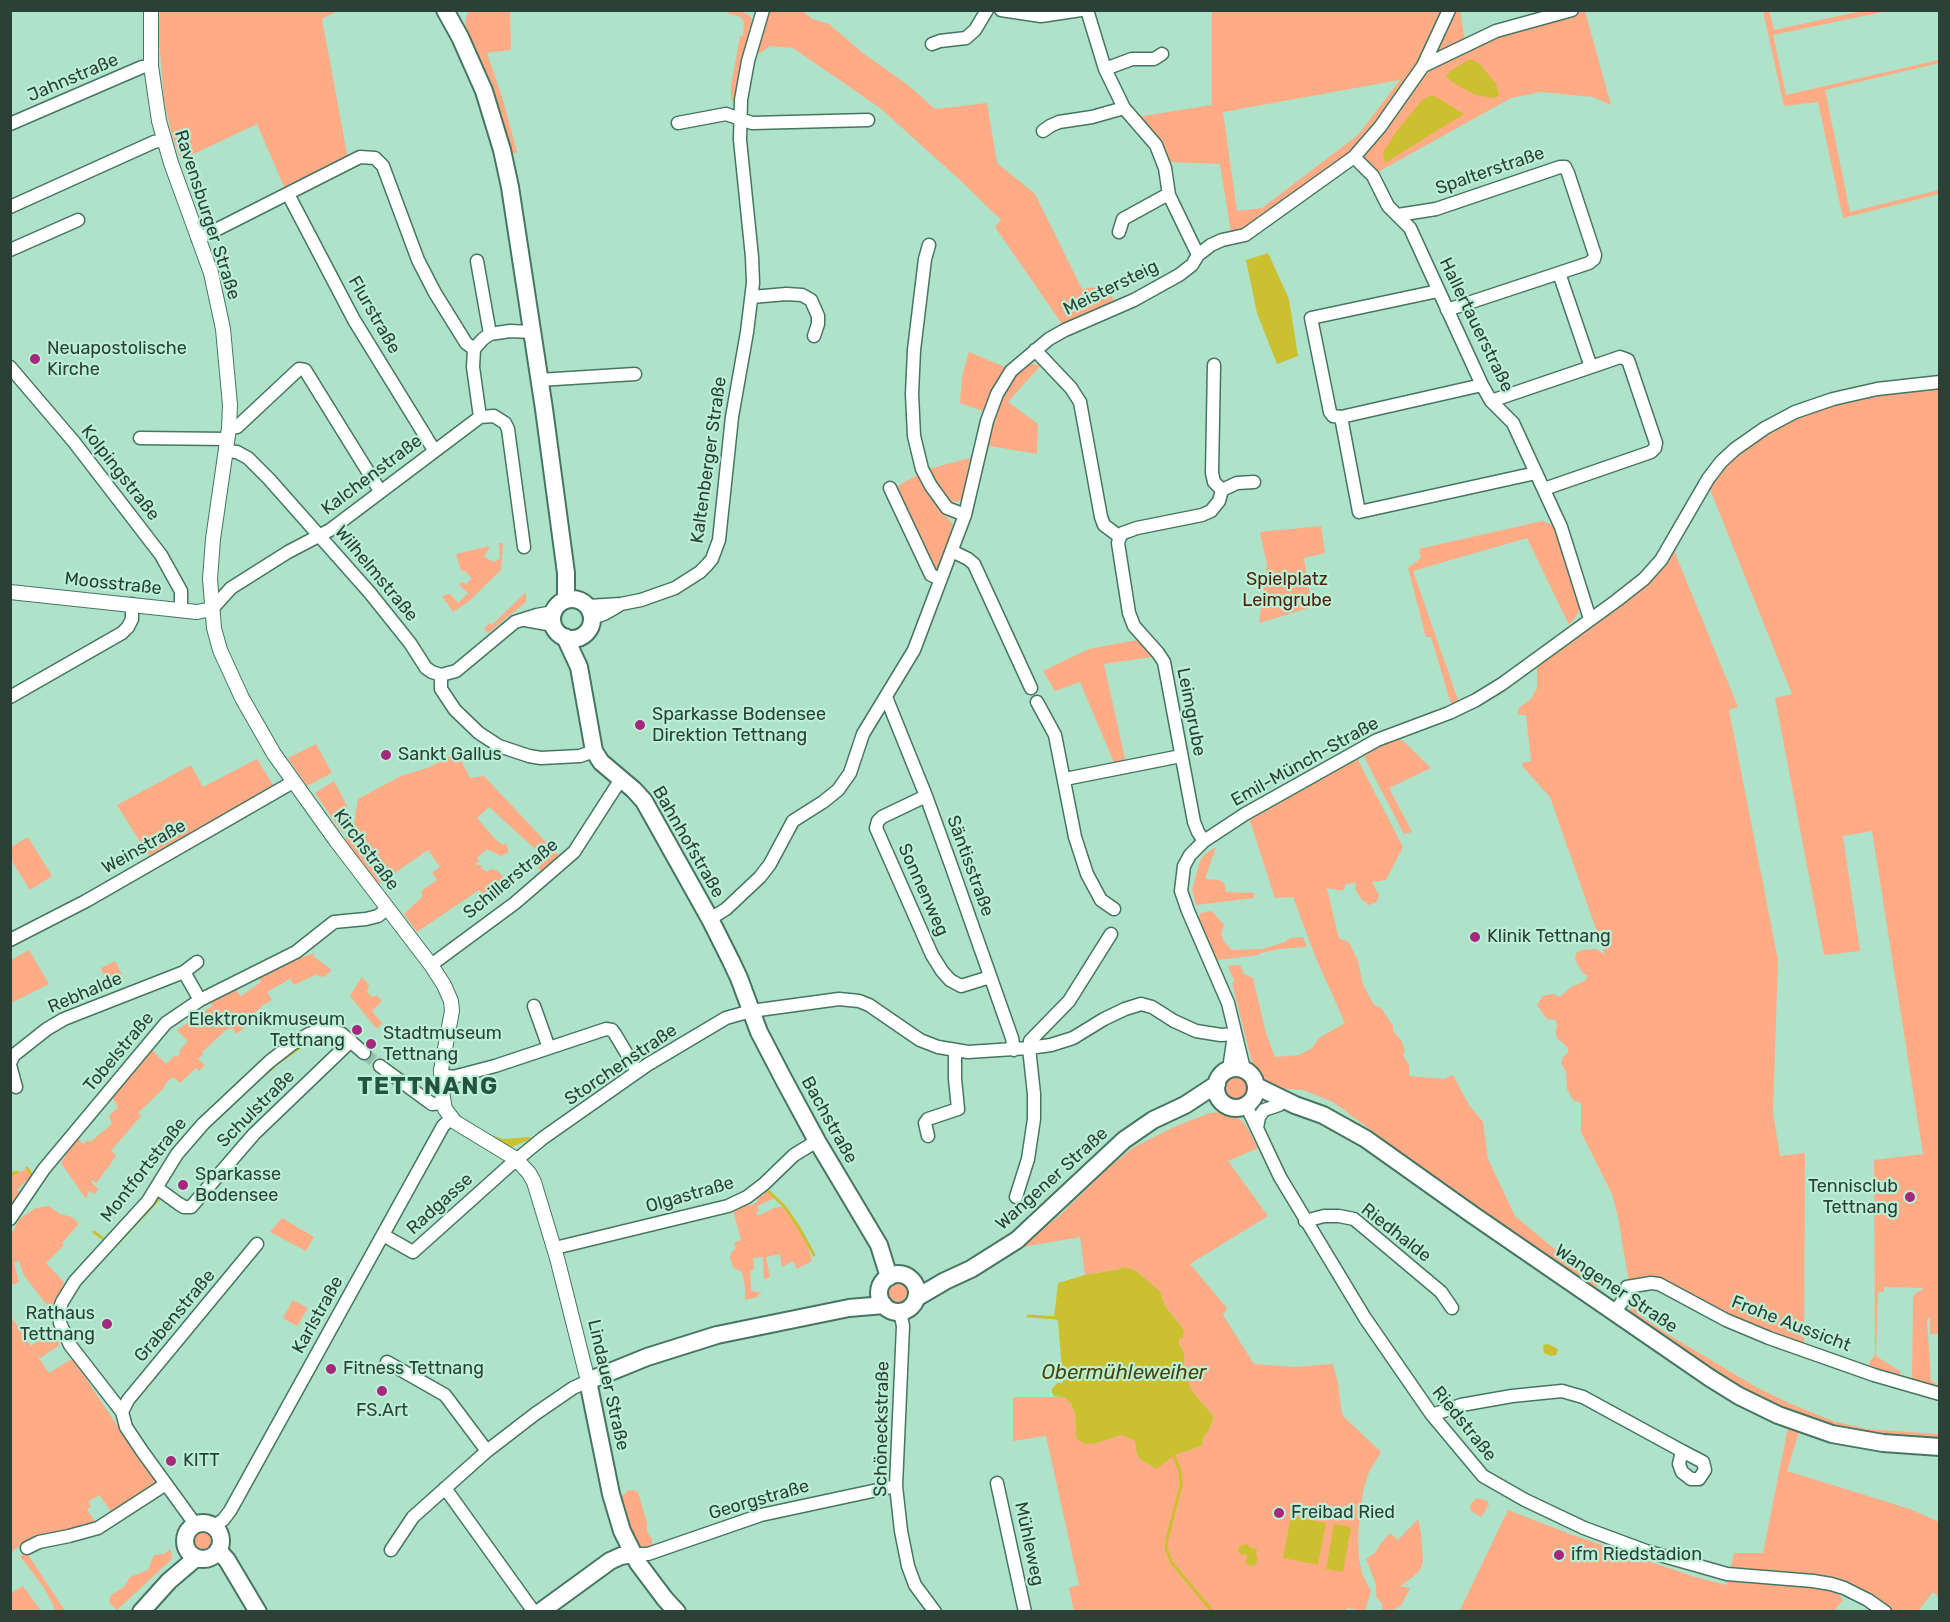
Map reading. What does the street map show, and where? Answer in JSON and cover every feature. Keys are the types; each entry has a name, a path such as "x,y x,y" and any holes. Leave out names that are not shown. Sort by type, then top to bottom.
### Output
{"main road":[{"path":"445,10 460,36 484,91 502,150 510,187 532,332 566,573 590,628 583,635 574,638 557,625"},
{"path":"579,667 557,625 558,604 581,606"},
{"path":"583,635 579,667 594,751"},
{"name":"Bahnhofstraße","path":"594,751 602,762 644,801 710,919 739,978 751,1011"},
{"name":"Bachstraße","path":"751,1011 759,1032 817,1142 879,1245 892,1257 894,1286"},
{"path":"1236,1069 1253,1077 1256,1086 1255,1095 1248,1104 1231,1107 1222,1102 1217,1093 1216,1084 1221,1075 1236,1069"},
{"name":"Wangener Straße","path":"900,1312 910,1307 916,1298 971,1269 1017,1240 1124,1140 1153,1120 1185,1105 1216,1084"},
{"name":"Wangener Straße","path":"1256,1086 1287,1105"},
{"name":"Wangener Straße","path":"1185,1105 1222,1102"},
{"name":"Wangener Straße","path":"1248,1104 1287,1105 1323,1115 1359,1134 1473,1215 1739,1396 1778,1415 1814,1428 1858,1439 1904,1446 1940,1446"},
{"name":"Wangener Straße","path":"894,1286 945,1281"},
{"path":"588,1381 646,1357 689,1343 849,1308 894,1286 915,1287 916,1298"},
{"path":"894,1286 890,1310 900,1312"},
{"name":"Lindauer Straße","path":"588,1381 611,1494 622,1531 633,1554 665,1599 677,1611"},
{"path":"141,1611 169,1581 209,1555 220,1537 214,1526 204,1522 195,1524 186,1533 185,1545 175,1563 169,1581"},
{"path":"185,1545 188,1552 227,1560 258,1611"},
{"path":"540,1611 610,1561 633,1554"}],"street":[{"name":"Ravensburger Straße","path":"151,10 151,66 159,121 211,273 223,329 230,405 228,439 213,545 210,579 212,609"},
{"path":"932,44 966,38 975,30 987,10"},
{"path":"1001,10 1041,15 1081,10"},
{"path":"1088,10 1105,69 1124,108 1156,145 1165,168 1169,195 1198,255"},
{"name":"Meistersteig","path":"710,919 726,909 760,877 770,864 793,821 838,790 853,767 863,734 914,650 965,515 987,421 997,394 1011,371 1035,350 1065,330 1134,300 1179,275 1211,245 1245,235 1354,157 1368,142 1423,66 1449,10"},
{"path":"1423,66 1496,31 1572,10"},
{"name":"Kaltenberger Straße","path":"581,606 619,605 675,588 700,572 712,559 718,540 732,417 752,297 752,257 741,157 741,100 748,61 763,11"},
{"path":"1105,69 1132,59 1154,59 1162,54"},
{"name":"Jahnstraße","path":"10,124 142,67 151,66"},
{"path":"1043,131 1059,122 1092,117 1124,108"},
{"path":"678,123 726,114 752,123 868,120"},
{"path":"10,207 154,142 164,140"},
{"path":"198,239 360,157 375,158 383,166 418,260 466,343 474,349"},
{"name":"Hallertauerstraße","path":"1354,157 1373,176 1393,213 1398,215 1410,228 1482,385 1491,401 1513,423 1561,527 1590,619"},
{"name":"Spalterstraße","path":"1398,215 1436,209 1565,167 1595,255 1594,259 1589,263 1447,310"},
{"name":"Flurstraße","path":"288,194 354,320 434,450"},
{"path":"1119,232 1123,219 1169,195"},
{"path":"10,250 78,220"},
{"path":"929,245 925,259 914,350 912,394 914,436 922,469 931,486 947,508 965,515"},
{"path":"477,261 490,334"},
{"path":"1559,273 1591,367"},
{"path":"1438,291 1311,318 1330,412 1333,416 1341,417 1482,385"},
{"path":"752,297 786,294 802,295 811,300 818,316 814,336"},
{"path":"524,547 508,429 505,423 494,416 480,417 473,367 474,349 490,334 510,331 532,332"},
{"path":"1035,350 1071,388 1080,402 1101,517 1104,525 1120,537 1123,533 1137,528 1202,515 1211,511 1219,501 1222,490 1237,483 1254,482"},
{"path":"1491,401 1620,357 1628,360 1655,437 1655,448 1651,452 1544,489"},
{"path":"1214,365 1212,473 1214,482 1222,490"},
{"name":"Kolpingstraße","path":"10,368 74,442 161,555 181,591 181,610"},
{"path":"140,438 228,439 237,427 299,369 305,370 380,491"},
{"path":"539,380 635,374"},
{"name":"Emil-Münch-Straße","path":"1236,1069 1234,1034 1228,1003 1181,891 1184,866 1190,855 1204,841 1245,814 1377,740 1449,713 1476,700 1525,668 1634,588 1661,560 1702,488 1720,462 1749,438 1782,418 1815,404 1877,389 1940,382"},
{"name":"Kalchenstraße","path":"212,609 231,588 288,552 330,530 480,417"},
{"path":"1341,417 1359,512 1536,473"},
{"name":"Wilhelmstraße","path":"228,439 237,453 248,458 319,535 410,643 426,668 441,675"},
{"path":"890,488 931,575 940,579"},
{"name":"Leimgrube","path":"1120,537 1119,550 1129,613 1134,626 1164,662 1194,822 1204,841"},
{"path":"952,551 974,564 1031,688"},
{"name":"Moosstraße","path":"10,592 197,612 212,609"},
{"path":"10,697 122,633 132,619 132,604"},
{"name":"Kirchstraße","path":"212,609 214,628 228,669 260,731 293,782 431,964 448,992 452,1006 441,1075 444,1103 450,1119"},
{"path":"557,625 537,615 515,622 456,672 441,675 441,689 455,710 479,733 499,746 541,758 580,756 594,751"},
{"name":"Säntisstraße","path":"886,697 926,796 1012,1038 1014,1050"},
{"path":"1037,702 1054,735 1065,779 1075,837 1087,874 1101,900 1114,909"},
{"path":"1065,779 1181,756"},
{"name":"Schillerstraße","path":"431,964 515,903 574,852 621,779"},
{"name":"Weinstraße","path":"10,940 86,901 293,782"},
{"name":"Sonnenweg","path":"926,796 882,817 876,828 932,955 942,971 950,980 961,986 990,977"},
{"name":"Tobelstraße","path":"10,1219 44,1169 156,1032 177,1014 296,952 334,922 378,916 388,908"},
{"path":"1016,1197 1028,1159 1034,1119 1030,1041 1069,1001 1111,934"},
{"name":"Rebhalde","path":"16,1088 10,1064 14,1055 64,1018 184,972 196,962"},
{"path":"184,972 200,1000"},
{"name":"Storchenstraße","path":"516,1159 637,1071 726,1018 751,1011 839,999 858,1001 869,1005 920,1040 955,1051 985,1052 1051,1045 1073,1038 1104,1019 1141,1004 1152,1007 1196,1031 1221,1035 1234,1034"},
{"path":"534,1006 549,1048"},
{"name":"Montfortstraße","path":"122,1412 63,1333 59,1315 69,1288 148,1201 177,1154 203,1124 269,1062 292,1044 318,1029 326,1028 337,1030 364,1053"},
{"path":"441,1075 453,1077 495,1066 606,1029 612,1030 637,1071"},
{"name":"Schulstraße","path":"157,1188 184,1207 191,1207 248,1140 351,1041"},
{"path":"928,1137 925,1123 928,1119 958,1109 955,1051"},
{"path":"380,1066 432,1104 444,1103"},
{"name":"Riedstraße","path":"1248,1104 1280,1177 1376,1335 1432,1415 1483,1476 1519,1497 1584,1528 1646,1551 1727,1574 1813,1581 1844,1588 1885,1611"},
{"path":"1257,1128 1259,1117 1264,1110 1287,1105"},
{"path":"450,1119 516,1159"},
{"name":"Karlstraße","path":"214,1526 230,1511 443,1126 450,1119"},
{"name":"Olgastraße","path":"555,1248 728,1206 747,1197 794,1155 817,1142"},
{"name":"Radgasse","path":"383,1234 413,1252 516,1159"},
{"name":"Lindauer Straße","path":"516,1159 523,1164 534,1182 555,1248 588,1381"},
{"name":"Riedhalde","path":"1305,1221 1324,1216 1354,1219 1441,1292 1452,1308"},
{"name":"Grabenstraße","path":"122,1412 128,1400 257,1244"},
{"name":"Frohe Aussicht","path":"1614,1312 1622,1302 1628,1287 1659,1284 1726,1320 1769,1338 1874,1375 1940,1394"},
{"name":"Schöneckstraße","path":"900,1312 903,1326 896,1486 901,1531 908,1566 919,1592 935,1611"},
{"path":"387,1362 445,1395 487,1451"},
{"path":"391,1550 413,1517 487,1451 545,1407 588,1381"},
{"path":"1432,1415 1461,1405 1512,1396 1562,1391 1583,1397 1682,1451"},
{"path":"122,1412 126,1427 195,1524"},
{"name":"Mühleweg","path":"997,1483 1025,1611"},
{"path":"27,1548 39,1542 98,1528 166,1484"},
{"name":"Georgstraße","path":"633,1554 648,1554 761,1515 896,1486"},
{"path":"445,1488 534,1611"}],"green space":[{"path":"160,11 337,11 322,19 348,159 286,191 257,124 181,160 172,136 164,100 158,29"},
{"path":"469,11 510,11 511,50 487,53 517,152 508,156 484,77 465,27"},
{"path":"728,11 742,11 752,20 740,68 735,101 731,101 731,86 740,36 743,36 744,22 741,17 729,14"},
{"path":"769,11 803,11 812,19 829,24 864,54 908,85 935,109 987,103 997,163 1035,194 1082,289 1104,286 1115,301 1062,324 995,227 1001,220 880,108 793,48 770,46 760,53 754,53"},
{"path":"1212,11 1446,11 1423,56 1387,111 1354,150 1242,230 1231,233 1220,164 1167,162 1137,117 1212,105","holes":["1400,80 1358,135 1262,208 1237,211 1223,112"]},
{"path":"1452,11 1460,11 1465,41 1437,55 1431,51"},
{"path":"1585,11 1611,105 1593,97 1540,92 1511,98 1376,173 1360,156 1428,68 1486,40 1532,24"},
{"path":"1763,11 1769,11 1774,30 1862,11 1887,11 1773,35 1786,95 1939,60 1939,63 1825,90 1850,212 1939,190 1939,194 1843,218 1818,102 1784,106"},
{"path":"969,352 1007,368 983,411 960,403 962,376"},
{"path":"1025,365 1041,365 1008,402 1038,424 1037,454 984,445 1002,394 1018,370"},
{"path":"1939,385 1939,1334 1930,1334 1930,1318 1927,1320 1931,1381 1939,1385 1937,1390 1912,1381 1913,1297 1923,1288 1884,1287 1884,1291 1878,1293 1876,1356 1901,1372 1898,1377 1869,1366 1875,1355 1874,1160 1923,1154 1872,831 1843,836 1860,951 1824,955 1775,698 1792,694 1708,484 1734,455 1783,421 1833,401"},
{"path":"970,458 963,499 957,502 949,501 929,469"},
{"path":"919,474 941,511 952,523 953,528 937,571 933,570 896,487"},
{"path":"1542,521 1553,525 1580,607 1569,625 1527,538 1413,571 1459,703 1452,707 1431,637 1426,637 1408,568 1421,558 1419,549"},
{"name":"Spielplatz Leimgrube","path":"1321,526 1325,553 1304,558 1312,607 1259,623 1267,565 1260,532"},
{"path":"499,543 503,543 501,570 468,602 453,612 442,596 450,594 458,603 468,593 459,585 462,582 466,584 472,579 465,571 461,571 456,554 490,546 484,557 494,562 500,558"},
{"path":"1673,548 1738,707 1729,710 1778,960 1773,1113 1780,1156 1805,1153 1804,1350 1659,1284 1629,1283 1612,1194 1581,1132 1581,1103 1573,1100 1567,1089 1566,1072 1561,1063 1563,1057 1568,1053 1568,1048 1557,1038 1556,1020 1547,1019 1537,1005 1543,996 1553,994 1560,997 1571,987 1585,981 1588,976 1582,972 1575,959 1576,953 1596,949 1605,955 1550,797 1523,767 1522,763 1531,761 1526,715 1518,715 1518,711 1531,699 1537,688 1537,666 1599,619"},
{"path":"526,592 526,602 488,633 484,628 490,623 492,625"},
{"path":"1137,640 1152,657 1104,664 1126,763 1115,765 1080,682 1055,691 1043,671 1089,649"},
{"path":"1393,739 1402,740 1431,768 1389,788 1412,832 1404,834 1364,757 1378,745"},
{"path":"316,744 332,773 307,786 288,758"},
{"path":"457,752 470,778 484,776 561,858 543,875 538,867 545,858 489,807 477,818 496,840 503,845 506,843 509,852 501,856 487,849 477,858 479,861 475,864 482,866 481,868 487,872 490,869 498,871 505,879 483,895 479,890 417,932 404,914 422,897 422,890 437,880 432,873 440,867 428,850 377,885 344,839 353,829 358,799 401,776 430,767"},
{"path":"1356,756 1403,847 1386,880 1372,882 1379,895 1377,902 1369,905 1362,900 1355,889 1356,883 1346,884 1343,891 1327,888 1338,935 1340,939 1349,942 1358,961 1363,985 1374,1005 1381,1008 1393,1026 1393,1031 1401,1040 1405,1051 1403,1055 1409,1065 1409,1076 1444,1079 1453,1075 1469,1105 1483,1122 1488,1159 1515,1216 1600,1287 1590,1285 1452,1190 1333,1102 1303,1090 1276,1088 1267,1083 1253,1067 1232,983 1235,981 1227,966 1240,965 1244,974 1253,978 1266,1033 1275,1057 1299,1055 1312,1048 1319,1038 1345,1023 1315,956 1293,897 1275,898 1249,818"},
{"path":"257,759 276,790 151,859 117,805 191,765 203,787"},
{"path":"334,781 347,806 343,834 315,793"},
{"path":"28,837 52,876 30,890 10,858 11,847"},
{"path":"1216,847 1205,879 1219,880 1224,883 1226,892 1254,893 1254,898 1196,905 1192,890 1200,861 1205,854"},
{"path":"1212,911 1224,925 1221,933 1224,942 1232,950 1263,949 1285,942 1290,938 1303,937 1307,947 1279,949 1258,955 1217,960 1199,924 1200,913"},
{"path":"29,950 49,984 11,1003 11,960"},
{"path":"315,953 313,956 332,970 324,977 317,974 294,985 290,979 267,992 272,1000 251,1015 254,1021 251,1023 249,1021 250,1024 236,1034 232,1028 226,1030 202,1052 203,1054 198,1059 205,1065 199,1071 196,1068 180,1083 173,1077 165,1084 164,1088 138,1113 141,1116 111,1151 116,1155 96,1183 93,1180 91,1182 98,1189 95,1194 89,1191 86,1199 61,1163 77,1137 83,1144 88,1140 90,1142 112,1124 109,1116 118,1107 112,1097 150,1048 166,1064 175,1055 177,1057 188,1041 177,1030 212,1006 210,1001 233,987 241,996 261,982 258,976 284,963"},
{"path":"115,961 124,979 108,987 101,968"},
{"path":"362,977 369,985 367,992 382,1001 372,1011 382,1023 378,1028 350,996"},
{"path":"1236,1074 1246,1078 1250,1088 1246,1098 1236,1102 1226,1098 1222,1088 1226,1078"},
{"path":"1220,1112 1239,1119 1245,1124 1258,1148 1228,1161 1268,1216 1190,1264 1227,1308 1223,1315 1254,1364 1294,1367 1333,1364 1342,1415 1381,1452 1369,1472 1363,1491 1358,1536 1362,1574 1371,1591 1365,1611 1347,1608 1346,1612 1074,1611 1069,1588 1079,1585 1046,1436 1013,1441 1013,1397 1064,1397 1071,1404 1075,1414 1076,1438 1093,1444 1122,1435 1136,1441 1137,1455 1142,1461 1157,1468 1174,1455 1202,1446 1203,1438 1214,1417 1192,1391 1185,1375 1184,1352 1179,1344 1184,1330 1165,1306 1160,1291 1135,1270 1120,1269 1085,1275 1080,1237 1017,1248 1059,1216 1107,1169 1134,1147 1176,1126 1210,1113"},
{"path":"27,1169 34,1180 31,1183 27,1180 17,1190 23,1196 11,1213 11,1175"},
{"path":"763,1186 775,1198 757,1206 758,1216 784,1206 798,1226 812,1261 797,1269 793,1261 782,1267 780,1254 766,1257 770,1277 764,1279 763,1257 753,1258 754,1269 750,1271 751,1291 763,1293 758,1294 758,1297 745,1300 742,1272 733,1267 730,1258 731,1252 736,1249 734,1243 741,1240 733,1210 746,1202 750,1206 757,1202 757,1197 764,1195"},
{"path":"49,1206 60,1214 72,1217 79,1224 62,1243 64,1245 46,1263 64,1282 55,1305 51,1306 47,1305 23,1274 19,1260 14,1263 19,1282 13,1285 11,1282 10,1233 13,1232 19,1219 36,1208"},
{"path":"282,1218 314,1237 306,1251 270,1232"},
{"path":"898,1284 904,1287 907,1293 904,1299 898,1302 892,1299 889,1293 892,1287"},
{"path":"293,1300 308,1308 297,1326 283,1318"},
{"path":"1635,1302 1643,1307 1638,1314 1666,1333 1756,1387 1789,1403 1833,1421 1867,1429 1937,1434 1939,1431 1939,1440 1913,1440 1839,1428 1769,1404 1715,1373 1631,1315 1630,1309"},
{"path":"10,1315 31,1346 52,1332 60,1345 40,1358 36,1354 49,1373 70,1360 74,1361 137,1455 160,1484 114,1515 99,1495 88,1502 91,1506 87,1509 96,1523 34,1537 11,1552"},
{"path":"1788,1427 1799,1432 1787,1471 1910,1509 1939,1522 1939,1597 1933,1592 1918,1611 1893,1611 1879,1600 1844,1584 1838,1593 1843,1600 1834,1611 1459,1612 1508,1510 1695,1577 1727,1585 1734,1553 1763,1553"},
{"path":"627,1491 638,1492 647,1531 652,1539 652,1545 645,1547 639,1545 634,1537 622,1497"},
{"path":"1477,1498 1487,1501 1489,1505 1481,1517 1471,1511 1470,1506"},
{"path":"1418,1519 1423,1561 1420,1570 1400,1586 1410,1588 1401,1606 1391,1611 1382,1611 1382,1604 1376,1596 1376,1584 1366,1559 1375,1553 1390,1533 1398,1540"},
{"path":"201,1529 209,1532 212,1540 209,1548 201,1551 193,1548 190,1540 193,1532"},
{"path":"171,1549 172,1559 117,1610 109,1602 111,1595 124,1587 130,1577 148,1570 154,1555 164,1554"},
{"path":"27,1553 65,1611 56,1611 44,1588 20,1556"},
{"path":"23,1586 41,1611 11,1611 11,1593"}],"water":[{"path":"1470,59 1480,64 1496,84 1499,96 1492,98 1476,95 1446,77 1450,71"},
{"path":"1433,95 1464,114 1385,163 1383,153 1396,132 1422,100"},
{"path":"1268,253 1289,299 1298,356 1277,364 1257,313 1246,260"},
{"path":"488,1134 503,1139 530,1137 531,1139 507,1147 487,1136"},
{"name":"Obermühleweiher","path":"1122,1267 1135,1270 1160,1291 1165,1306 1184,1330 1179,1344 1184,1352 1185,1375 1192,1391 1214,1417 1203,1438 1202,1446 1174,1455 1157,1469 1142,1461 1137,1455 1135,1441 1122,1435 1093,1444 1085,1444 1076,1438 1075,1414 1071,1404 1064,1397 1054,1396 1052,1393 1057,1383 1063,1383 1058,1321 1054,1318 1058,1283"},
{"path":"1548,1344 1558,1350 1556,1355 1551,1356 1544,1353 1543,1345"},
{"path":"1291,1516 1326,1523 1318,1565 1283,1558"},
{"path":"1334,1524 1351,1527 1343,1572 1326,1569"},
{"path":"1247,1544 1257,1549 1258,1559 1253,1566 1248,1565 1245,1554 1241,1555 1238,1550 1241,1545"}],"waterway":[{"path":"257,1081 309,1041"},
{"path":"27,1168 33,1177"},
{"path":"10,1174 17,1172"},
{"path":"764,1187 784,1206 814,1255"},
{"path":"114,1247 159,1199"},
{"path":"94,1232 102,1238"},
{"path":"1028,1316 1057,1318"},
{"path":"1173,1453 1180,1471 1181,1485 1166,1548 1172,1563 1213,1612"}],"tunnel":[{"path":"364,1053 380,1066"}],"place":[{"name":"Neuapostolische Kirche","path":"35,359"},
{"name":"Sparkasse Bodensee Direktion Tettnang","path":"640,725"},
{"name":"Sankt Gallus","path":"386,755"},
{"name":"Klinik Tettnang","path":"1475,937"},
{"name":"Elektronikmuseum Tettnang","path":"357,1030"},
{"name":"Stadtmuseum Tettnang","path":"371,1044"},
{"name":"Sparkasse Bodensee","path":"183,1185"},
{"name":"Tennisclub Tettnang","path":"1910,1197"},
{"name":"Rathaus Tettnang","path":"107,1324"},
{"name":"Fitness Tettnang","path":"331,1369"},
{"name":"FS.Art","path":"382,1391"},
{"name":"KITT","path":"171,1461"},
{"name":"Freibad Ried","path":"1279,1513"},
{"name":"ifm Riedstadion","path":"1559,1555"}],"district":[{"name":"TETTNANG","path":"428,1087"}]}
